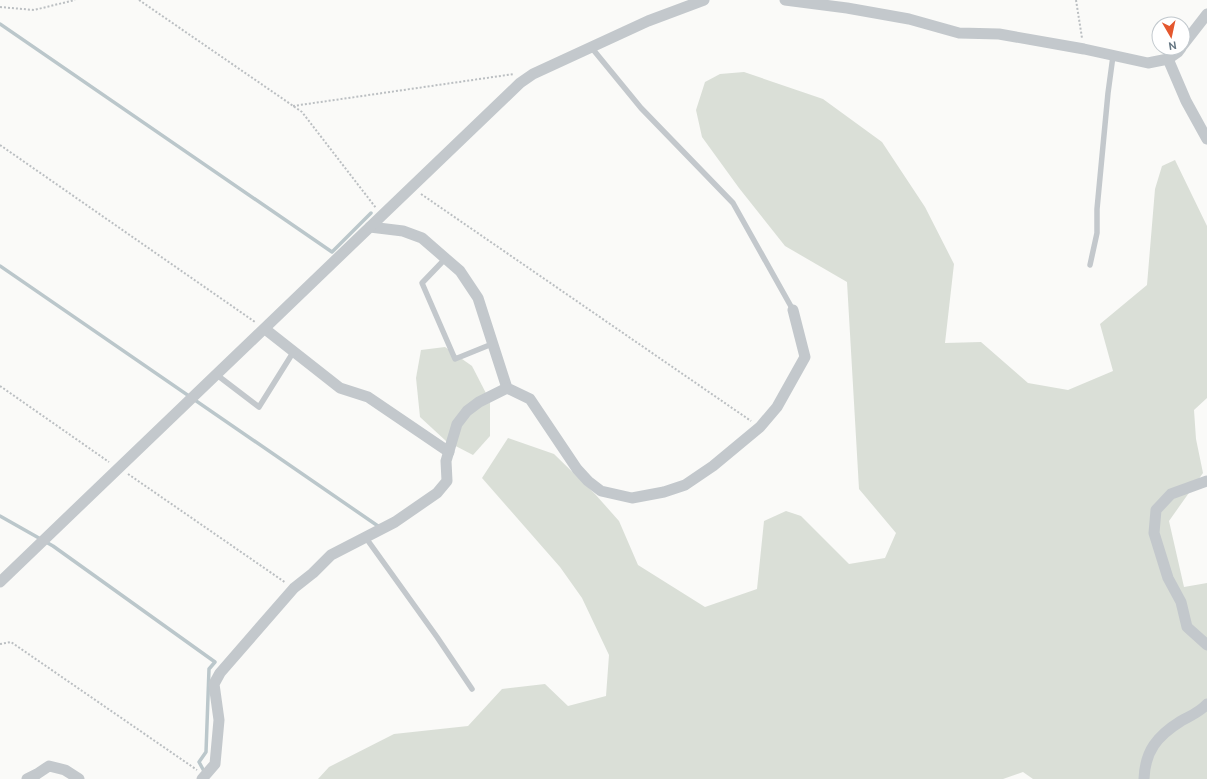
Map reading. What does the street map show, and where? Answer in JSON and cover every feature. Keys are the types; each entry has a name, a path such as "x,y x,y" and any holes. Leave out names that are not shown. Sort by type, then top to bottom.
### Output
{"street":[{"path":"0,582 120,469 411,187 526,79 533,74 590,46 648,20 699,0"},
{"path":"785,0 909,19 959,33 999,34 1084,49 1148,63 1168,59 1172,56"},
{"path":"1191,35 1207,14"},
{"path":"1168,59 1186,102 1207,139"},
{"path":"370,227 403,231 422,238 460,270 478,298 507,388 530,399 577,469 588,481 601,490 632,498 664,492 686,485 713,466 760,427 777,407 805,357 794,310"},
{"path":"265,329 340,388 368,397 449,452"},
{"path":"205,776 215,764 219,720 214,684 220,673 294,588 313,573 331,555 395,522 436,493 447,481 446,461 457,424 467,411 479,402 507,388"},
{"path":"1207,481 1171,494 1156,510 1154,533 1168,578 1181,602 1188,627 1207,645"},
{"path":"1144,779 1144,767 1150,749 1162,735 1202,709 1207,704"},
{"path":"27,779 48,766 65,770 79,779"}],"lane":[{"path":"590,46 641,108 733,203 794,310"},
{"path":"1090,265 1097,233 1097,209 1113,56"},
{"path":"446,258 422,283 455,359 492,344"},
{"path":"216,375 259,407 294,352"},
{"path":"366,538 437,637 472,689"}],"path":[{"path":"0,6 34,10 75,0"},
{"path":"139,0 302,112 382,216"},
{"path":"1076,0 1084,49"},
{"path":"292,106 514,74 526,79"},
{"path":"0,146 265,329"},
{"path":"411,187 760,427"},
{"path":"0,386 294,588"},
{"path":"0,644 11,642 205,776"}],"shaded area":[{"path":"744,72 823,99 882,142 925,207 954,264 945,343 981,342 1028,383 1068,390 1113,371 1100,324 1147,285 1155,189 1162,166 1175,160 1207,226 1207,398 1194,410 1196,439 1203,473 1169,521 1184,587 1207,583 1207,779 1033,779 1023,772 1003,779 318,779 329,767 394,734 468,726 502,689 545,684 568,706 606,696 609,655 582,598 560,567 482,478 508,438 554,454 595,494 619,521 638,565 705,607 757,589 764,521 786,511 801,516 849,564 885,558 896,533 859,489 847,282 785,246 739,188 702,137 696,110 705,82 720,74"},
{"path":"445,347 472,366 490,401 490,436 473,455 446,441 420,417 416,378 421,350"}],"waterway":[{"path":"0,24 332,252 371,213"},
{"path":"0,266 378,526"},
{"path":"0,516 53,546 215,662 209,669 206,752 199,762 205,773"}]}
